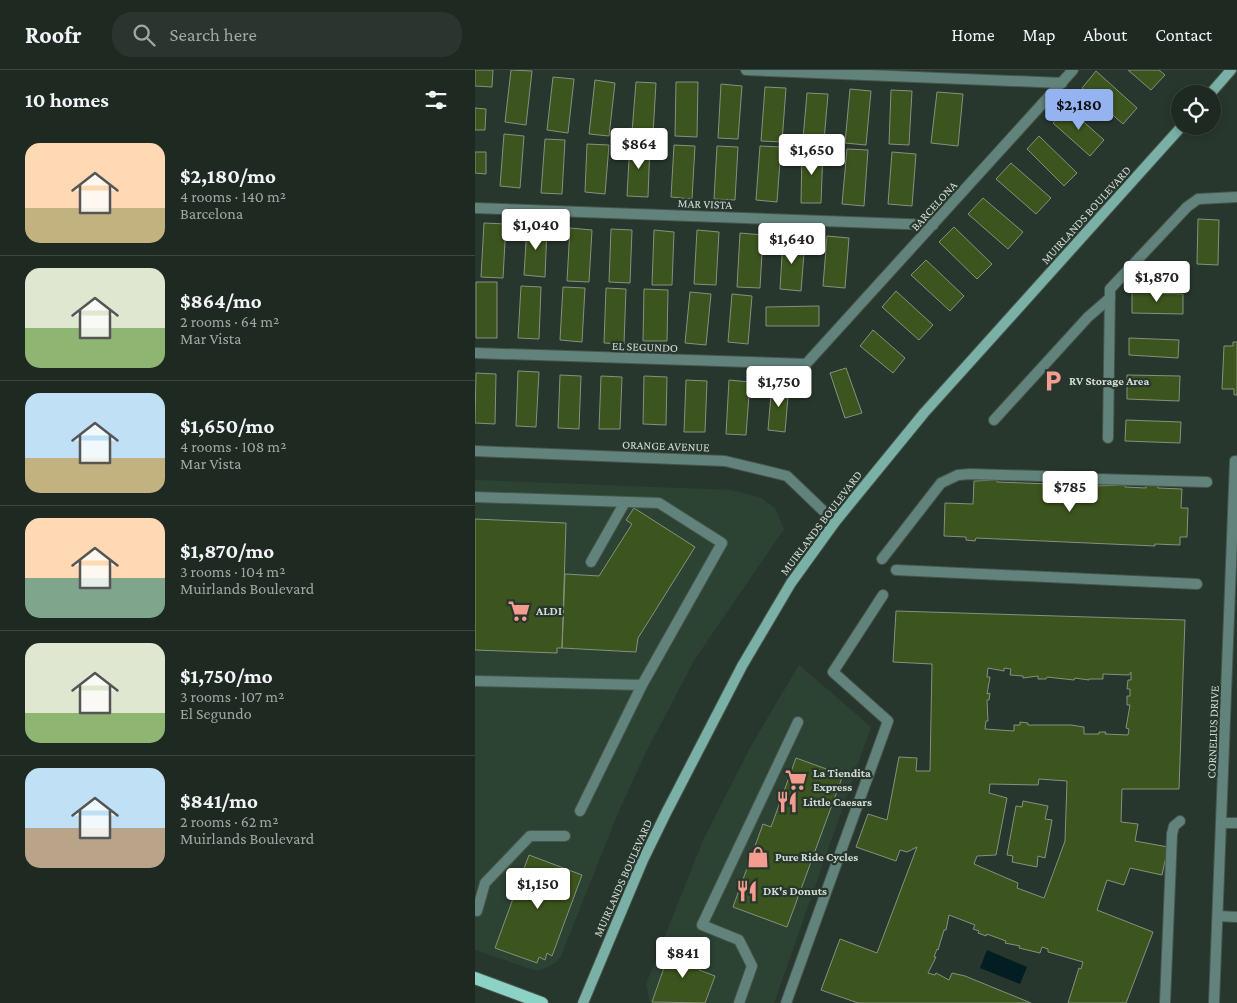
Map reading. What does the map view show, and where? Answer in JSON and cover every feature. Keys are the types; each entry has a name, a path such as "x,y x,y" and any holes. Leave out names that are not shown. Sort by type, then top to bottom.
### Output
{"main road":[{"path":"1218,85 1231,70"},
{"name":"MUIRLANDS BOULEVARD","path":"583,1003 643,860 735,678 791,583 835,522 924,413 1173,135"},
{"path":"475,978 542,1003"}],"street":[{"path":"746,70 1063,82"},
{"name":"BARCELONA","path":"813,358 1073,70"},
{"path":"1108,438 1110,289 1187,207 1198,200 1237,197"},
{"name":"MAR VISTA","path":"475,208 933,225"},
{"path":"994,420 1088,317 1110,298"},
{"name":"EL SEGUNDO","path":"475,353 796,365 806,364 813,358"},
{"name":"ORANGE AVENUE","path":"475,451 725,461 787,476 835,522"},
{"name":"CORNELIUS DRIVE","path":"1214,1003 1235,461"},
{"path":"882,559 941,483 949,478 970,474 1071,478"},
{"path":"1095,478 1207,482"},
{"path":"475,497 659,502 722,543 642,684 580,811"},
{"path":"591,562 625,502"},
{"path":"896,570 1197,584"},
{"path":"787,1003 888,721 833,672 883,595"},
{"path":"475,680 642,684"},
{"path":"739,1003 752,966 739,940 702,925 798,722"},
{"path":"1165,1003 1172,834 1173,826 1180,821"},
{"path":"1222,823 1237,823"},
{"path":"475,910 477,911 485,883 530,836 565,836"},
{"path":"1218,916 1237,917"}],"shaded area":[{"path":"475,480 731,490 759,497 775,508 784,529 695,659 646,752 618,813 561,956 555,963 541,970 534,970 475,950"},
{"path":"799,665 871,727 774,1003 650,1003 646,984 704,838 751,746"}],"water":[{"path":"987,950 1027,967 1020,984 980,968"}],"building":[{"path":"475,70 493,70 492,87 475,86"},
{"path":"511,70 532,71 526,125 505,122"},
{"path":"1128,70 1159,70 1165,75 1151,90"},
{"path":"1096,71 1137,108 1123,124 1082,88"},
{"path":"553,77 574,79 568,133 547,130"},
{"path":"595,80 615,83 609,136 589,134"},
{"path":"636,82 656,83 653,134 632,132"},
{"path":"676,82 698,82 697,137 675,136"},
{"path":"721,84 742,86 738,139 718,138"},
{"path":"765,87 786,88 782,142 761,141"},
{"path":"850,89 871,91 866,145 845,143"},
{"path":"891,90 912,91 909,145 889,144"},
{"path":"937,92 963,94 958,146 931,143"},
{"path":"807,93 828,94 824,141 803,139"},
{"path":"1067,107 1104,140 1090,156 1053,123"},
{"path":"475,108 486,109 485,130 475,130"},
{"path":"504,134 524,136 520,188 500,186"},
{"path":"1039,136 1077,173 1064,186 1027,149"},
{"path":"545,139 565,140 562,194 541,193"},
{"path":"630,142 650,143 648,197 627,196"},
{"path":"587,144 609,145 605,194 585,192"},
{"path":"674,145 695,146 692,199 671,197"},
{"path":"717,146 738,147 735,200 714,199"},
{"path":"760,146 781,147 777,202 756,200"},
{"path":"802,149 823,150 821,203 801,203"},
{"path":"847,149 868,150 864,206 842,204"},
{"path":"475,152 486,152 486,174 475,173"},
{"path":"892,152 916,154 912,206 888,204"},
{"path":"1011,163 1051,198 1036,214 996,179"},
{"path":"983,198 1023,232 1008,249 968,214"},
{"path":"1198,219 1219,220 1218,265 1197,264"},
{"path":"484,223 506,224 503,278 481,277"},
{"path":"527,226 547,227 545,277 524,275"},
{"path":"954,227 992,264 977,279 939,242"},
{"path":"570,228 592,230 589,282 567,281"},
{"path":"611,229 632,230 630,283 609,282"},
{"path":"654,230 674,232 672,285 652,285"},
{"path":"697,230 719,232 716,285 694,284"},
{"path":"740,233 763,235 760,288 737,287"},
{"path":"827,236 849,238 845,288 823,286"},
{"path":"783,239 805,240 801,291 780,289"},
{"path":"926,260 964,296 950,311 911,275"},
{"path":"476,282 497,282 497,338 476,338"},
{"path":"521,286 541,287 539,339 518,338"},
{"path":"563,287 585,288 582,342 560,340"},
{"path":"606,288 626,289 624,344 604,343"},
{"path":"644,289 668,290 667,341 643,341"},
{"path":"896,291 933,325 919,340 882,307"},
{"path":"690,292 711,294 706,345 685,343"},
{"path":"1132,292 1183,294 1183,314 1132,313"},
{"path":"732,294 752,296 748,344 728,342"},
{"path":"819,306 819,326 766,326 766,307"},
{"path":"873,330 905,358 893,373 860,346"},
{"path":"1129,338 1179,340 1178,358 1129,355"},
{"path":"1233,342 1237,342 1237,395 1234,395 1234,389 1222,389 1224,346 1233,346"},
{"path":"846,368 862,413 845,418 830,373"},
{"path":"518,371 539,372 536,427 516,426"},
{"path":"476,373 496,374 495,424 475,423"},
{"path":"560,375 581,376 579,429 558,428"},
{"path":"1127,375 1180,376 1179,401 1127,399"},
{"path":"601,376 622,377 620,429 599,429"},
{"path":"644,376 667,377 666,425 643,424"},
{"path":"686,380 707,381 705,432 684,432"},
{"path":"729,380 750,382 746,435 726,434"},
{"path":"772,383 789,385 785,432 768,430"},
{"path":"1126,420 1181,422 1180,443 1125,441"},
{"path":"1071,475 1095,476 1094,486 1125,485 1125,487 1146,488 1146,485 1158,485 1158,488 1182,489 1181,508 1188,508 1187,537 1180,537 1180,545 1155,544 1155,546 976,538 975,541 966,540 966,537 944,536 945,503 973,504 974,481 997,480 997,482 1050,484 1050,482 1070,485"},
{"path":"634,508 695,547 638,638 636,652 562,648 565,574 599,576 632,524 626,520"},
{"name":"ALDI","path":"475,519 566,523 562,648 557,648 557,653 475,650"},
{"path":"896,611 1185,620 1179,789 1122,789 1121,822 1138,824 1135,841 1168,847 1162,875 1130,868 1124,885 1107,880 1097,910 1153,932 1126,1003 1068,1003 1079,968 1081,969 1083,962 1048,952 1048,949 1042,947 1040,953 1019,948 1020,946 1005,943 1006,941 987,934 986,936 978,933 979,931 973,929 975,925 949,915 946,930 944,930 934,957 936,957 928,973 935,975 936,973 949,980 952,973 965,976 1031,1003 858,1003 821,990 840,939 877,953 917,847 907,852 900,850 896,861 856,847 868,814 887,820 899,757 917,758 916,771 930,771 932,664 893,662","holes":["988,668 1004,671 1004,668 1011,669 1010,675 1023,676 1023,678 1038,676 1038,679 1046,679 1047,677 1074,680 1075,678 1103,679 1103,674 1129,675 1131,672 1131,680 1128,680 1127,689 1130,689 1130,696 1127,696 1127,705 1130,705 1126,728 1129,729 1128,735 1105,734 1106,732 1084,734 1084,727 1071,725 1028,725 1028,723 1020,722 1020,725 1014,725 1014,731 985,729 986,721 988,721 987,700 989,700 990,693 987,694 990,677 987,677","1039,779 1067,781 1065,841 1044,898 1017,888 1018,883 974,864 977,856 996,855 1007,798 989,793 990,784 1038,785"]},
{"path":"796,758 843,775 787,927 733,907 763,824 771,827"},
{"path":"1023,801 1048,806 1045,819 1052,820 1045,858 1038,856 1037,867 1012,862 1013,856 1007,855 1016,806 1022,807"},
{"path":"529,855 582,875 552,956 547,953 545,960 539,957 537,963 495,948"},
{"path":"672,945 704,956 699,970 715,976 705,1003 652,1002"}],"place":[{"name":"RV Storage Area","path":"1053,381"},
{"name":"ALDI","path":"519,611"},
{"name":"La Tiendita Express","path":"796,780"},
{"name":"Little Caesars","path":"787,802"},
{"name":"Pure Ride Cycles","path":"758,857"},
{"name":"DK's Donuts","path":"747,891"}]}
